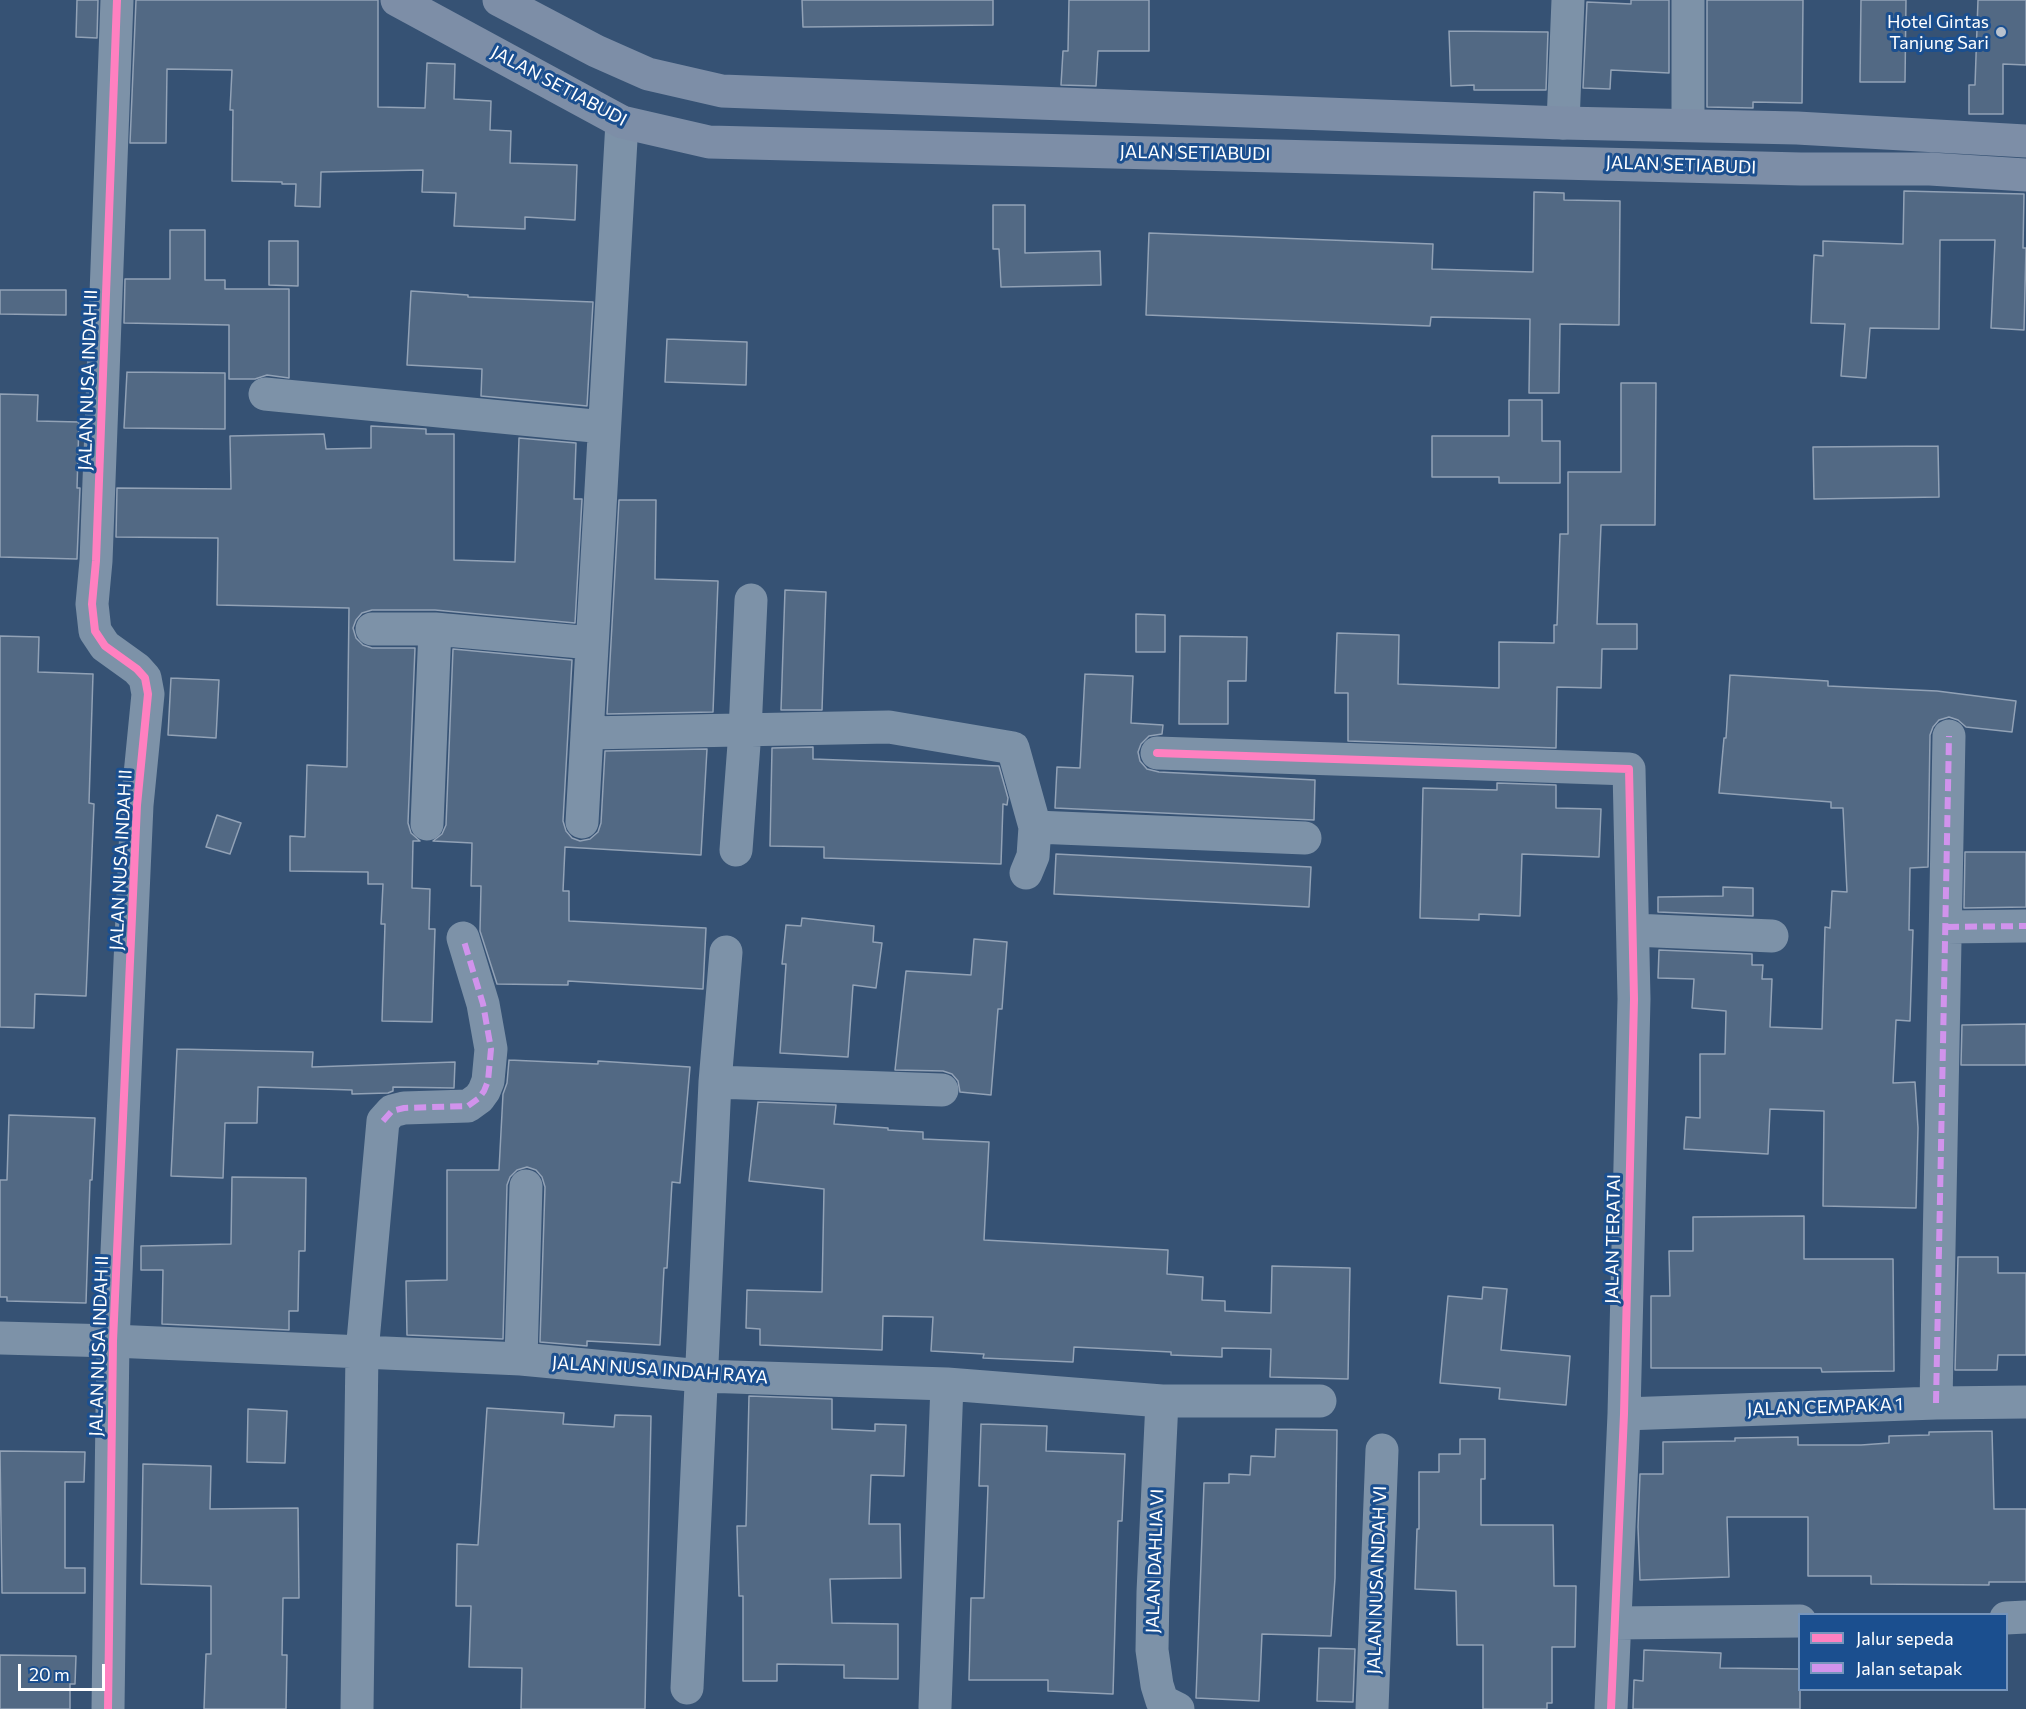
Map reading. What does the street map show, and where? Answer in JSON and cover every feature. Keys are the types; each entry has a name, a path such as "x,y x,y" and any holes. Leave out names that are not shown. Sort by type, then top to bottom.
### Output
{"main road":[{"name":"JALAN SETIABUDI","path":"397,0 621,122 709,142 1801,169 1930,170 2026,175"},
{"path":"499,0 596,51 648,74 722,91 1563,123 1688,124 1932,134 2026,141"}],"street":[{"name":"JALAN NUSA INDAH II","path":"108,1709 113,1341 137,805 148,694 145,678 137,669 105,646 95,631 92,604 96,561 117,0"},
{"path":"1563,123 1568,0"},
{"path":"1688,0 1688,124"},
{"path":"582,822 621,122"},
{"path":"266,394 604,427"},
{"path":"736,850 745,731 751,600"},
{"path":"372,629 435,629 592,643"},
{"path":"427,824 435,629"},
{"path":"587,733 889,727 1013,748 1035,827 1033,856 1026,873"},
{"path":"1936,1403 1949,736"},
{"name":"JALAN TERATAI","path":"1157,753 1629,770 1634,999 1624,1414 1611,1709"},
{"path":"1035,827 1305,838"},
{"path":"1947,927 2026,926"},
{"path":"1633,930 1772,936"},
{"path":"357,1709 362,1352 383,1122 392,1111 404,1108 468,1106 484,1091 488,1081 491,1049 483,1004 463,938"},
{"path":"687,1688 715,1082 726,951"},
{"path":"715,1082 942,1090"},
{"path":"521,1359 526,1186"},
{"name":"JALAN NUSA INDAH RAYA","path":"0,1338 521,1359 702,1376 947,1384 1162,1401 1320,1401"},
{"path":"935,1707 947,1384"},
{"name":"JALAN DAHLIA VI","path":"1162,1401 1152,1650 1157,1685 1162,1701 1178,1709"},
{"name":"JALAN CEMPAKA 1","path":"1624,1414 2026,1402"},
{"name":"JALAN NUSA INDAH VI","path":"1372,1709 1382,1450"},
{"path":"2008,1618 2026,1617"},
{"path":"1615,1623 1798,1621"}],"building":[{"path":"77,0 98,0 97,38 76,37"},
{"path":"136,0 378,0 378,107 425,108 427,63 455,64 454,99 491,101 490,130 511,131 510,163 577,165 575,220 525,217 525,229 454,226 456,193 422,192 423,170 321,172 320,207 295,206 296,184 232,181 233,110 230,110 232,70 167,69 166,143 130,143"},
{"path":"802,0 993,0 993,25 803,27"},
{"path":"1069,0 1149,0 1149,51 1098,51 1096,86 1061,85 1063,51 1068,51"},
{"path":"1631,0 1669,0 1669,73 1611,70 1610,89 1583,88 1587,2 1631,4"},
{"path":"1707,0 1803,0 1802,103 1753,102 1753,108 1707,107"},
{"path":"1861,0 1906,0 1905,82 1860,82"},
{"name":"Hotel Gintas Tanjung Sari","path":"1978,0 2026,0 2026,65 2003,64 2003,114 1969,114 1969,85 1975,85"},
{"path":"1449,31 1548,32 1546,90 1474,90 1474,85 1451,86"},
{"path":"1904,191 2024,194 2023,248 2026,248 2024,330 1991,328 1995,240 1940,240 1939,329 1870,328 1866,378 1841,376 1845,324 1811,323 1814,255 1823,256 1823,241 1903,244"},
{"path":"1534,192 1564,193 1564,200 1620,201 1619,325 1560,324 1559,393 1529,393 1530,319 1431,317 1430,326 1146,315 1149,233 1433,244 1432,269 1533,272"},
{"path":"993,205 1025,205 1025,253 1100,251 1101,285 1001,287 999,249 993,249"},
{"path":"170,230 205,230 205,280 225,280 225,289 289,289 289,378 267,375 255,379 229,379 229,325 124,323 125,279 170,279"},
{"path":"269,241 298,241 298,286 269,285"},
{"path":"0,290 66,290 66,315 0,314"},
{"path":"411,291 468,295 468,297 593,302 587,406 481,396 482,369 407,365"},
{"path":"667,339 747,342 746,385 665,382"},
{"path":"127,372 225,373 225,429 124,428"},
{"path":"1621,383 1656,383 1655,525 1601,525 1597,624 1637,624 1637,649 1602,649 1601,688 1557,687 1556,748 1348,741 1348,693 1335,693 1337,633 1399,635 1398,684 1499,688 1499,642 1554,643 1554,625 1557,625 1560,534 1568,534 1568,472 1621,472"},
{"path":"0,394 38,395 37,421 79,422 77,488 80,488 77,559 0,557"},
{"path":"1509,400 1542,400 1542,441 1560,441 1560,483 1499,483 1499,477 1432,477 1432,436 1509,436"},
{"path":"371,426 426,429 426,434 454,434 454,560 515,562 519,438 576,443 574,499 582,499 575,623 435,610 372,610 362,613 353,628 356,638 363,645 372,648 415,648 408,823 411,833 420,841 413,841 412,888 430,889 429,929 435,929 432,1022 382,1021 385,924 381,924 383,884 368,884 368,872 290,871 290,836 305,837 307,765 347,767 349,608 217,605 218,538 116,537 117,488 231,489 230,436 324,434 326,449 371,448"},
{"path":"1938,446 1939,497 1814,499 1813,447"},
{"path":"619,500 656,500 655,579 718,581 713,712 607,714"},
{"path":"785,590 826,592 822,710 781,710"},
{"path":"1136,614 1165,615 1165,652 1136,652"},
{"path":"0,636 39,637 38,672 93,674 89,803 94,804 86,996 35,994 34,1028 0,1027"},
{"path":"1180,636 1247,637 1246,681 1228,681 1228,724 1179,724"},
{"path":"453,649 572,660 563,821 566,831 572,838 580,841 590,839 598,832 601,823 605,751 707,749 701,855 565,847 563,891 569,891 569,921 706,928 703,989 568,981 568,985 497,984 480,931 481,886 471,886 472,843 433,841 442,834 446,825"},
{"path":"1085,674 1133,676 1131,723 1163,725 1162,734 1149,736 1141,744 1138,752 1140,761 1147,769 1159,772 1315,780 1314,820 1055,808 1057,767 1080,768"},
{"path":"1730,675 1828,681 1828,686 1937,691 2016,701 2012,732 1966,727 1958,720 1949,717 1939,720 1930,735 1928,867 1910,868 1909,930 1913,930 1910,1021 1896,1020 1893,1083 1915,1082 1918,1128 1916,1208 1823,1206 1824,1111 1770,1109 1768,1154 1684,1149 1686,1117 1700,1118 1700,1054 1725,1054 1726,1011 1692,1008 1694,979 1658,978 1659,950 1752,954 1752,965 1763,965 1762,979 1772,979 1770,1027 1822,1029 1825,927 1830,928 1832,891 1847,892 1843,808 1831,808 1831,802 1719,793 1724,738 1726,738"},
{"path":"171,678 219,680 216,738 168,735"},
{"path":"813,747 813,759 999,766 1008,798 1007,805 1003,804 1001,864 824,858 824,847 770,846 772,748"},
{"path":"1497,783 1556,785 1556,808 1601,809 1599,857 1522,854 1520,916 1479,914 1479,920 1420,918 1423,788 1497,790"},
{"path":"217,815 241,823 230,854 206,847"},
{"path":"1965,852 2026,852 2026,907 1964,908"},
{"path":"1056,854 1311,867 1309,907 1054,894"},
{"path":"1723,887 1753,888 1753,916 1658,912 1658,897 1723,896"},
{"path":"802,918 874,926 873,942 882,943 876,988 853,985 848,1057 780,1053 786,964 782,964 786,925 801,926"},
{"path":"974,939 1007,942 1002,1009 998,1009 991,1095 960,1092 958,1081 952,1074 943,1071 895,1070 906,971 971,975"},
{"path":"2026,1024 2026,1065 1961,1065 1962,1025"},
{"path":"177,1049 313,1052 312,1067 455,1062 454,1088 393,1087 393,1091 388,1093 352,1094 352,1090 258,1087 257,1123 225,1123 223,1178 171,1176"},
{"path":"509,1060 598,1064 598,1061 690,1067 680,1183 672,1182 660,1345 587,1341 587,1346 540,1342 545,1187 542,1177 536,1170 527,1167 517,1170 510,1177 507,1185 503,1339 407,1335 406,1281 447,1280 447,1170 499,1170 503,1094 507,1083"},
{"path":"758,1102 836,1105 834,1124 923,1132 923,1139 989,1142 984,1240 1168,1250 1167,1274 1203,1277 1202,1300 1225,1301 1225,1311 1271,1313 1272,1266 1350,1268 1348,1379 1270,1377 1271,1349 1222,1348 1222,1357 1074,1347 1073,1362 983,1358 984,1354 931,1351 933,1317 883,1316 882,1350 760,1345 760,1329 746,1328 747,1290 822,1292 824,1189 749,1181"},
{"path":"9,1115 95,1118 92,1180 90,1180 86,1303 7,1301 7,1297 0,1297 0,1180 7,1180"},
{"path":"232,1177 306,1178 305,1251 299,1251 298,1311 289,1311 289,1330 162,1324 163,1270 141,1270 141,1246 231,1244"},
{"path":"1804,1216 1804,1259 1893,1259 1894,1371 1822,1372 1821,1368 1651,1368 1651,1296 1670,1296 1669,1251 1693,1251 1693,1217"},
{"path":"1958,1257 1998,1257 1998,1273 2026,1273 2026,1355 1998,1355 1997,1370 1955,1370"},
{"path":"1483,1287 1507,1289 1501,1350 1570,1356 1566,1405 1499,1399 1500,1388 1440,1383 1448,1296 1482,1299"},
{"path":"749,1396 832,1399 832,1429 875,1431 875,1424 906,1425 904,1476 871,1475 869,1524 900,1524 901,1578 830,1579 832,1623 898,1624 898,1679 844,1678 844,1665 777,1664 777,1681 743,1681 743,1596 739,1596 737,1526 746,1526"},
{"path":"487,1408 564,1413 563,1424 614,1427 615,1415 651,1416 645,1709 521,1709 522,1668 469,1667 471,1606 456,1606 457,1544 478,1545"},
{"path":"248,1409 287,1411 285,1463 247,1462"},
{"path":"981,1424 1047,1426 1046,1451 1125,1454 1122,1521 1118,1521 1113,1694 1048,1691 1048,1680 969,1680 971,1598 984,1598 988,1486 979,1486"},
{"path":"1276,1429 1337,1430 1335,1578 1331,1636 1262,1634 1259,1701 1196,1698 1204,1483 1229,1483 1229,1474 1250,1475 1251,1456 1275,1457"},
{"path":"1992,1431 1994,1509 2026,1509 2026,1582 1989,1582 1989,1585 1871,1584 1871,1576 1808,1576 1808,1517 1727,1517 1729,1577 1640,1580 1638,1527 1640,1474 1663,1474 1663,1442 1798,1437 1798,1445 1861,1445 1889,1443 1889,1436 1929,1435 1929,1432"},
{"path":"1460,1439 1485,1439 1485,1479 1481,1479 1481,1525 1553,1525 1554,1586 1576,1586 1575,1647 1552,1647 1552,1703 1547,1703 1547,1709 1483,1709 1483,1645 1457,1645 1456,1591 1415,1589 1417,1529 1419,1529 1419,1472 1439,1472 1439,1454 1460,1454"},
{"path":"0,1451 85,1452 84,1482 65,1482 65,1568 85,1568 85,1593 2,1593"},
{"path":"143,1464 211,1466 210,1509 298,1508 299,1598 283,1598 282,1655 287,1655 286,1709 204,1709 206,1654 211,1654 211,1586 141,1584"},
{"path":"1319,1648 1355,1649 1353,1702 1317,1701"},
{"path":"1644,1650 1721,1653 1720,1668 1798,1669 1800,1709 1633,1709 1634,1680 1643,1681"},
{"path":"0,1655 76,1656 75,1684 70,1684 70,1709 0,1709"}],"marked path":[{"path":"1936,1403 1949,736"},
{"path":"1947,927 2026,926"},
{"path":"383,1121 392,1111 404,1108 468,1106 484,1091 488,1081 491,1049 483,1004 463,938"}],"cycle path":[{"path":"108,1709 113,1341 137,805 148,694 145,678 137,669 105,646 95,631 92,604 96,561 117,0"},
{"path":"1157,753 1629,769 1634,999 1624,1414 1611,1709"}],"place":[{"name":"Hotel Gintas Tanjung Sari","path":"2001,32"}]}
